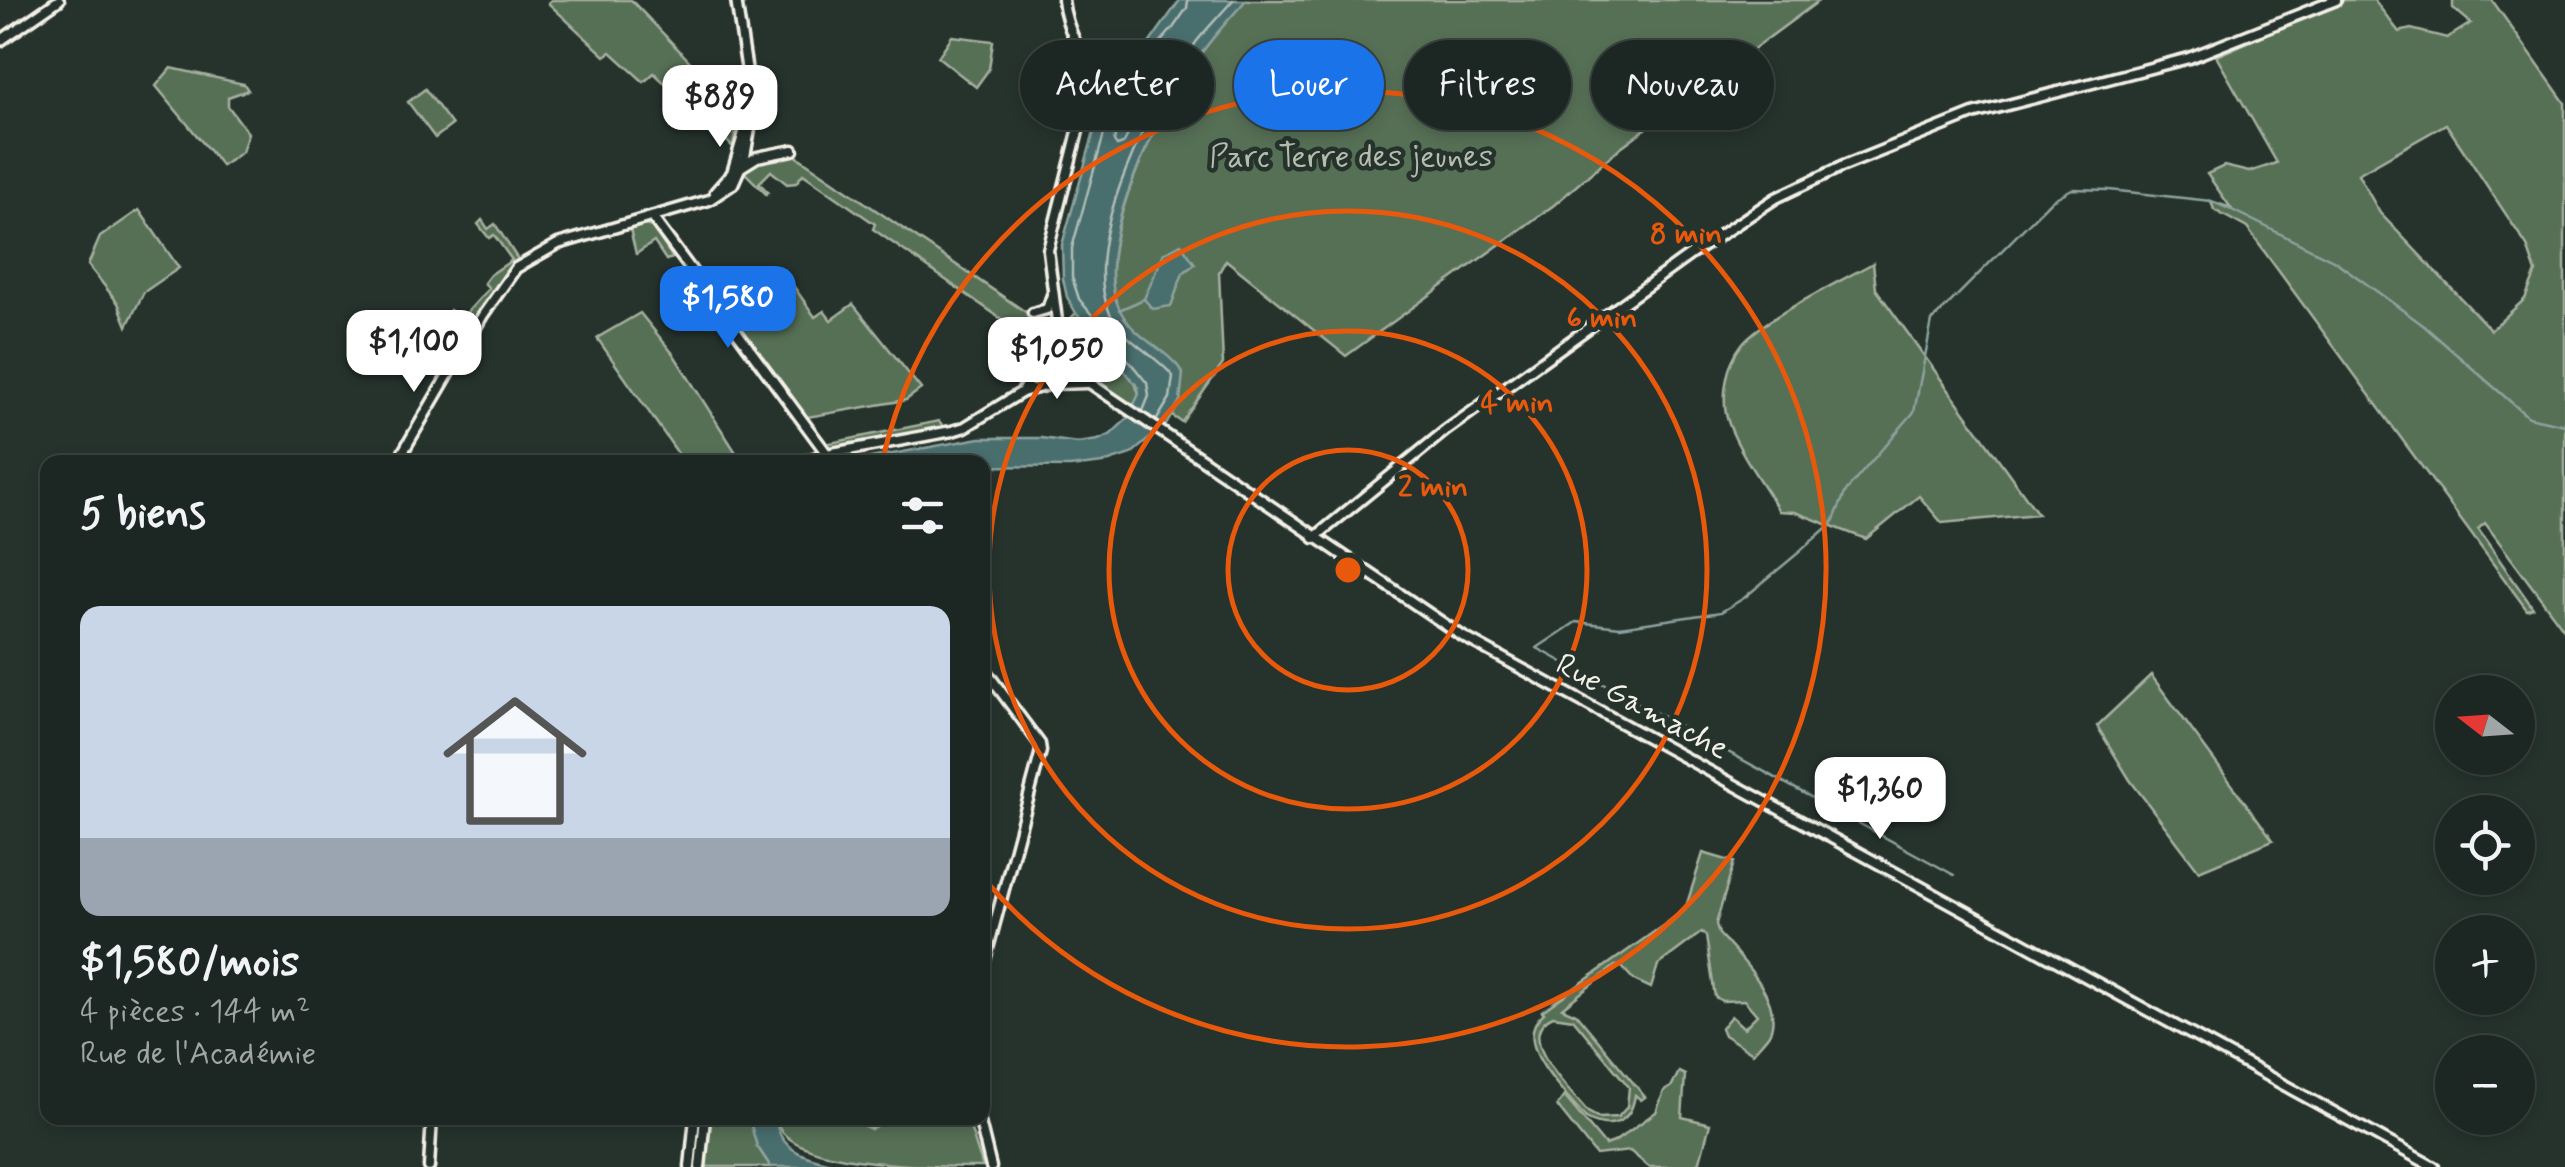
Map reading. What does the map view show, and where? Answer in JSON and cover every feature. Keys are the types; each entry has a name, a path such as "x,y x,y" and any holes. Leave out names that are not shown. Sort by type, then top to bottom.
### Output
{"street":[{"path":"0,41 60,0"},
{"path":"401,455 510,274 558,244 709,200 728,189 741,167 750,136 750,91 736,0"},
{"path":"1022,392 1058,329 1048,250 1088,92 1087,69 1063,0"},
{"path":"1314,538 1444,432 1776,198 1972,114 2189,58 2336,0"},
{"path":"709,200 732,173 750,114"},
{"path":"741,167 757,157 793,150"},
{"path":"662,231 666,212"},
{"path":"652,217 826,454"},
{"path":"1033,313 1047,309 1052,296"},
{"path":"1046,354 1088,384"},
{"path":"823,455 952,431 966,427 1022,392 1052,384 1088,384"},
{"name":"Rue Gamache","path":"1088,384 1462,636 2434,1167"},
{"path":"810,455 816,448 815,438"},
{"path":"990,677 1040,744 1041,752 990,941"},
{"path":"429,1167 432,1125"},
{"path":"690,1167 693,1125"},
{"path":"700,1167 704,1125"},
{"path":"981,1125 991,1167"}],"green space":[{"path":"631,0 738,112 733,147 654,73 644,82 611,52 605,56 548,3"},
{"name":"Parc Terre des jeunes","path":"1246,0 1820,0 1766,40 1591,40 1591,130 1644,130 1554,205 1346,356 1226,260 1219,272 1223,364 1182,422 1172,416 1180,401 1177,365 1136,332 1118,307 1112,279 1114,246 1136,172 1156,130 1214,130 1214,40 1211,40"},
{"path":"2344,0 2374,0 2399,32 2411,29 2447,38 2471,23 2453,8 2453,0 2492,0 2565,103 2565,631 2485,523 2478,529 2533,608 2527,610 2247,228 2214,210 2211,201 2231,208 2207,174 2224,166 2249,172 2277,163 2216,56","holes":["2446,124 2527,246 2536,272 2525,299 2491,330 2380,213 2358,174"]},
{"path":"952,36 993,41 989,69 976,87 938,57"},
{"path":"171,68 244,84 248,90 228,97 228,106 248,133 242,152 222,166 156,86"},
{"path":"425,89 452,125 435,138 408,102"},
{"path":"792,153 1049,328 1040,346 873,229 875,224 803,174 796,183 787,184 771,171 759,183 766,194 743,171 760,158"},
{"path":"139,210 179,268 144,292 127,326 118,303 88,265 100,237"},
{"path":"482,220 488,229 495,224 519,261 503,276 463,337 446,315 450,310 461,319 489,288 484,283 490,275 512,260 494,235 489,238 478,224"},
{"path":"652,227 673,258 666,260 654,242 636,254 630,229"},
{"path":"1873,263 1876,289 2038,514 1942,523 1919,496 1866,539 1795,512 1779,511 1745,458 1729,424 1725,393 1728,372 1742,344 1752,334"},
{"path":"790,281 815,317 824,311 831,320 853,304 921,389 906,400 802,418 729,318"},
{"path":"640,313 674,355 738,455 679,455 597,338"},
{"path":"1076,313 1134,380 1139,394 1134,407 1053,352"},
{"path":"939,421 944,427 939,429 829,449 825,444"},
{"path":"2151,675 2273,840 2199,871 2130,780 2097,726"},
{"path":"1703,853 1734,862 1716,924 1719,934 1748,966 1766,994 1773,1021 1769,1034 1753,1053 1724,1035 1721,1028 1731,1016 1744,1028 1757,1015 1744,1000 1722,1001 1715,997 1706,936 1702,932 1658,965 1651,988 1634,980 1621,966 1615,966 1562,1008 1576,1014 1645,1097 1641,1100 1635,1095 1629,1112 1618,1122 1604,1124 1586,1118 1544,1067 1533,1038 1535,1025 1542,1011 1685,910","holes":["1553,1016 1573,1019 1629,1087 1627,1107 1618,1117 1599,1118 1588,1112 1558,1077 1541,1049 1538,1036 1542,1025"]},
{"path":"1679,1072 1685,1075 1682,1117 1710,1124 1700,1161 1691,1167 1649,1167 1630,1151 1596,1155 1557,1106 1564,1096 1605,1145 1656,1112 1664,1091 1671,1087"},
{"path":"708,1125 751,1125 757,1146 771,1167 704,1167"},
{"path":"780,1125 862,1125 871,1129 878,1125 969,1125 983,1167 863,1161 803,1146 784,1134"}],"water":[{"path":"1180,0 1246,0 1212,40 1152,40"},
{"path":"1095,130 1155,130 1122,211 1112,280 1125,319 1183,373 1180,401 1166,425 1131,454 1070,467 990,466 990,455 886,455 980,438 1041,438 1078,443 1110,435 1127,419 1139,394 1138,387 1067,297 1062,245"},
{"path":"1181,244 1195,264 1183,273 1171,306 1153,309 1144,299 1164,253"},
{"path":"751,1125 777,1125 784,1141 802,1154 849,1167 771,1167 757,1146"}],"waterway":[{"path":"1954,875 1537,648 1576,622 1620,627 1721,612 1797,554 1833,522 1846,491 1914,412 1932,321 2052,200 2072,189 2109,190 2211,201 2232,210 2335,261 2423,325 2528,417 2565,425"},
{"path":"1119,310 1144,299"}]}
